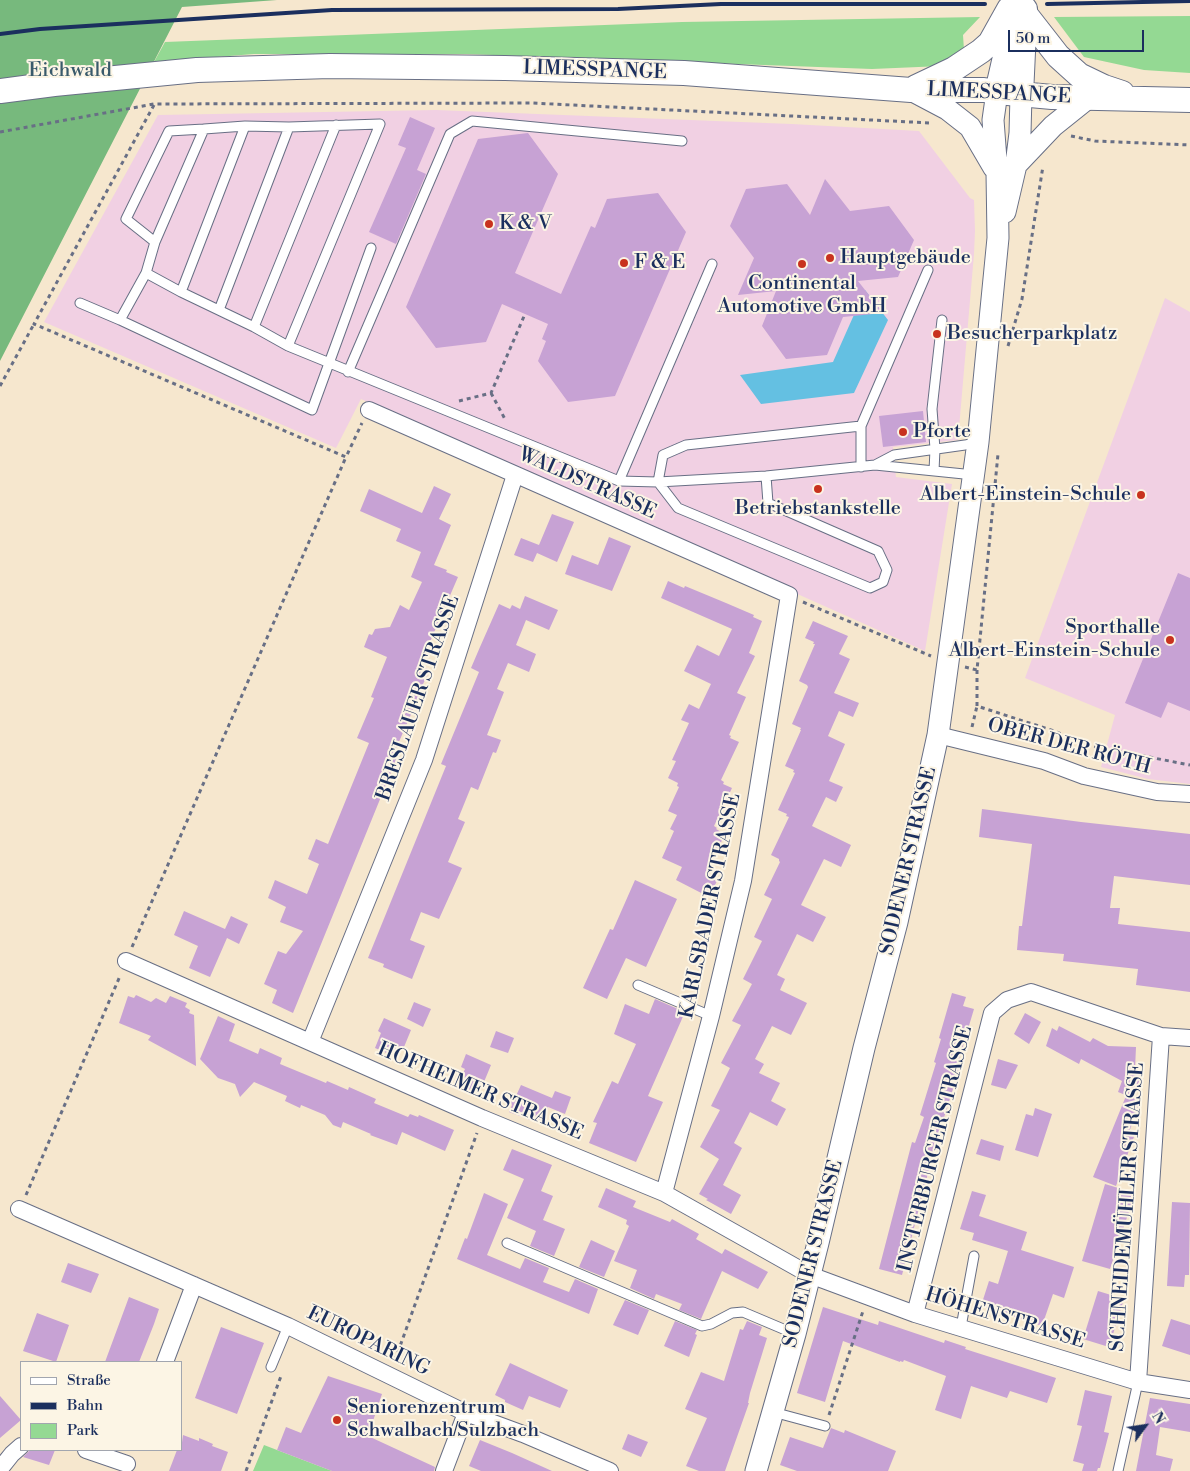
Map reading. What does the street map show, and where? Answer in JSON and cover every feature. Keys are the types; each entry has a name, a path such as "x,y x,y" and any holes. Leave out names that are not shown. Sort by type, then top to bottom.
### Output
{"main road":[{"path":"911,90 954,69 981,51 990,43 1017,6"},
{"path":"997,92 1017,6"},
{"path":"1017,6 1058,56 1079,75 1104,87 1138,97"},
{"name":"SODENER STRASSE","path":"1017,6 1021,95"},
{"name":"LIMESSPANGE","path":"0,91 197,70 330,66 504,68 684,74 911,90 984,90 1021,95 1190,100"}],"street":[{"path":"911,90 947,109 970,128 1006,169 1053,126 1088,98"},
{"name":"SODENER STRASSE","path":"997,92 993,120 1006,169"},
{"name":"SODENER STRASSE","path":"756,1471 810,1275 864,1048 897,922 938,734 978,442 1006,169 1020,132 1021,95"},
{"name":"WALDSTRASSE","path":"369,410 789,595"},
{"name":"BRESLAUER STRASSE","path":"310,1042 424,760 514,475"},
{"name":"KARLSBADER STRASSE","path":"664,1193 711,1016 743,881 789,595"},
{"name":"OBER DER RÖTH","path":"938,734 1044,761 1084,776 1157,792 1190,794"},
{"name":"HOFHEIMER STRASSE","path":"126,961 482,1118 664,1193 810,1275"},
{"name":"INSTERBURGER STRASSE","path":"915,1314 992,1013 1007,1000 1031,992 1161,1036"},
{"path":"1161,1036 1190,1038"},
{"name":"SCHNEIDEMÜHLER STRASSE","path":"1138,1382 1161,1036"},
{"name":"EUROPARING","path":"20,1210 288,1326 466,1414 523,1434 610,1471"},
{"name":"HÖHENSTRASSE","path":"810,1275 915,1314 1138,1382 1190,1390"},
{"path":"165,1361 194,1285"},
{"path":"444,1471 466,1414"},
{"path":"0,1469 20,1447"},
{"path":"90,1451 131,1462"}],"lane":[{"path":"348,372 450,134 472,121 682,142"},
{"path":"155,242 126,219 169,131 245,126 289,127 380,124 288,346"},
{"path":"254,327 336,125"},
{"path":"181,292 245,126"},
{"path":"219,310 289,127"},
{"path":"120,320 146,273 155,242 204,129"},
{"path":"80,303 312,410 371,248"},
{"path":"619,480 712,264"},
{"path":"861,467 861,426 928,270"},
{"path":"146,273 288,346 348,372 619,480 658,482 766,476 875,465 974,475"},
{"path":"934,471 935,449 932,409 942,320"},
{"path":"766,476 768,503 878,551 887,570 883,582 870,588 678,508 658,482 663,455 686,446 861,426"},
{"path":"875,465 891,456 978,442"},
{"path":"638,985 711,1016"},
{"path":"507,1243 702,1326 711,1324 732,1313 743,1312 795,1334"},
{"path":"961,1327 974,1256"},
{"path":"271,1367 288,1326"},
{"path":"1118,1471 1138,1382"},
{"path":"773,1412 825,1426"}],"path":[{"path":"0,132 154,104 532,103 932,123 939,127"},
{"path":"1053,126 1064,135 1095,141 1190,145"},
{"path":"1007,356 1008,346 1022,299 1044,158"},
{"path":"491,393 525,314"},
{"path":"0,386 34,324"},
{"path":"437,408 491,393"},
{"path":"491,393 516,439"},
{"path":"969,742 977,706 977,670 998,454"},
{"path":"20,1210 126,961 346,457"},
{"path":"789,595 949,664 977,670"},
{"path":"977,706 1054,730 1092,746 1190,766"},
{"path":"389,1375 482,1118"},
{"path":"825,1426 868,1296"},
{"path":"246,1471 284,1368"}],"shaded area":[{"path":"436,110 919,131 970,198 974,200 975,231 958,440 893,447 896,477 952,484 925,651 361,399 336,448 44,322 158,115"},
{"name":"Albert-Einstein-Schule","path":"1165,298 1190,312 1190,784 1148,779 1101,767 1115,715 1025,678"}],"green space":[{"name":"Eichwald","path":"0,0 277,0 182,7 0,361"},
{"path":"1190,16 1190,73 1144,70 1084,57 1054,17"},
{"path":"980,17 963,35 964,50 942,66 872,69 466,54 254,54 154,62 165,42 682,22"},
{"path":"264,1445 277,1450 332,1471 253,1471"}],"water":[{"path":"865,290 888,320 854,393 761,404 740,375 833,362"}],"building":[{"path":"410,117 435,128 417,170 426,174 396,244 369,232 406,148 398,145"},
{"path":"528,133 558,174 515,273 561,294 591,226 595,228 607,199 658,193 686,232 615,396 568,402 538,361 546,341 542,339 548,324 502,304 486,342 436,348 406,307 478,139"},
{"name":"Hauptgebäude","path":"825,179 850,211 889,206 914,240 898,277 858,281 883,313 843,317 827,355 786,359 762,326 776,291 738,295 754,258 730,226 746,189 787,184 810,215"},
{"name":"Pforte","path":"923,411 926,442 883,447 879,416"},
{"path":"434,486 451,494 439,519 451,525 434,565 458,577 420,665 430,670 421,688 427,691 420,705 416,703 394,753 398,755 293,1013 272,1003 277,990 264,984 278,951 286,954 303,931 280,922 286,907 268,898 275,880 307,894 319,864 308,859 316,839 328,844 369,743 357,738 374,698 371,697 387,657 364,647 369,634 372,635 375,629 390,627 400,605 409,610 422,582 411,577 421,552 396,541 401,529 360,511 369,489 422,513"},
{"path":"552,514 574,522 557,562 537,553 533,562 514,555 521,538 539,545"},
{"path":"609,537 631,546 612,591 565,574 572,555 598,565"},
{"name":"Sporthalle Albert-Einstein-Schule","path":"1178,573 1190,578 1190,711 1168,702 1161,718 1125,703"},
{"path":"668,581 726,603 754,615 753,617 762,621 749,653 755,656 737,693 746,697 729,735 731,736 730,738 739,742 721,780 724,782 723,784 732,788 714,826 725,834 707,872 718,879 709,897 676,880 682,867 662,858 674,831 670,829 677,815 668,811 679,787 677,786 678,783 668,778 676,761 672,760 689,723 681,720 689,704 699,709 711,684 684,671 697,645 719,656 732,629 661,598"},
{"path":"525,596 558,610 549,630 526,620 516,645 536,654 529,672 508,663 497,689 504,692 487,735 501,740 496,753 493,752 478,790 471,787 458,819 465,822 448,862 462,868 439,919 421,912 410,940 425,946 412,979 383,967 384,964 368,958 446,766 441,764 479,672 471,668 480,647 499,604 510,609 512,605 520,609"},
{"path":"813,621 848,636 839,654 850,659 834,693 859,703 853,717 839,711 828,736 845,744 829,781 843,787 836,802 826,797 812,826 851,845 841,867 824,859 801,905 826,917 813,942 797,934 777,975 785,979 780,990 807,1003 791,1035 772,1026 755,1059 764,1064 759,1073 780,1083 771,1101 786,1109 777,1126 750,1112 734,1143 742,1148 723,1185 741,1195 731,1214 699,1194 719,1159 700,1147 720,1110 711,1106 730,1068 721,1063 741,1025 732,1021 752,984 743,979 762,941 754,937 772,899 764,895 780,862 779,859 771,855 789,817 778,810 795,773 793,772 794,770 785,766 801,730 801,728 792,724 808,687 799,681 815,644 805,638"},
{"path":"982,809 1190,834 1190,885 1114,876 1110,908 1120,908 1118,924 1190,932 1190,992 1136,985 1138,969 1063,961 1064,954 1017,950 1019,926 1022,926 1032,844 979,837"},
{"path":"635,880 677,899 646,967 626,958 607,999 583,988 610,929 613,930"},
{"path":"184,911 225,929 231,916 248,924 239,944 227,938 210,977 189,968 198,946 174,935"},
{"path":"952,993 966,997 963,1006 974,1009 956,1069 959,1070 934,1149 936,1149 931,1170 929,1169 902,1275 879,1269 912,1142 915,1143 924,1117 920,1115 936,1063 934,1062 941,1039 939,1038"},
{"path":"136,995 151,1002 156,998 166,1003 170,996 187,1003 185,1007 190,1010 189,1013 194,1015 196,1066 148,1040 151,1036 119,1023 128,996 134,998"},
{"path":"655,999 685,1012 648,1096 663,1102 636,1162 589,1143 597,1123 593,1122 612,1081 618,1084 636,1044 614,1034 625,1004 649,1014"},
{"path":"414,1002 431,1009 423,1027 407,1019"},
{"path":"1025,1013 1041,1022 1029,1044 1014,1034"},
{"path":"218,1016 235,1024 229,1041 258,1054 260,1048 282,1058 280,1064 326,1083 327,1081 348,1090 349,1087 376,1099 374,1103 408,1117 410,1114 418,1117 419,1115 454,1130 445,1151 402,1132 397,1145 343,1122 341,1128 333,1125 325,1115 301,1105 300,1108 285,1101 287,1096 254,1082 240,1097 235,1084 218,1078 200,1059"},
{"path":"384,1018 411,1030 404,1047 401,1046 396,1057 375,1048 381,1033 378,1031"},
{"path":"1059,1026 1090,1042 1093,1038 1108,1046 1136,1047 1135,1069 1142,1073 1133,1098 1118,1092 1122,1081 1081,1059 1079,1064 1046,1046 1052,1028 1057,1031"},
{"path":"496,1031 514,1038 508,1053 490,1047"},
{"path":"466,1054 491,1065 479,1094 458,1084 465,1069 461,1067"},
{"path":"998,1059 1018,1065 1006,1089 991,1085"},
{"path":"521,1085 552,1098 555,1091 571,1097 565,1114 548,1107 541,1124 509,1112 512,1105 509,1098 516,1096"},
{"path":"1126,1096 1141,1101 1129,1132 1135,1134 1116,1186 1093,1177"},
{"path":"1035,1108 1052,1114 1038,1157 1015,1150 1026,1114 1033,1116"},
{"path":"981,1139 1004,1146 1000,1161 976,1154"},
{"path":"512,1149 552,1165 541,1191 553,1196 543,1220 565,1229 554,1256 530,1246 536,1231 507,1218 524,1179 503,1170"},
{"path":"1105,1184 1135,1193 1110,1269 1082,1261"},
{"path":"606,1188 636,1201 633,1207 670,1222 672,1219 699,1234 696,1239 722,1254 725,1249 768,1272 758,1289 722,1271 701,1319 679,1310 682,1304 656,1294 654,1299 630,1288 637,1270 614,1261 629,1226 626,1224 627,1220 598,1207"},
{"path":"972,1191 986,1195 979,1216 1027,1232 1021,1250 1074,1267 1064,1298 1053,1294 1042,1326 981,1306 989,1281 998,1284 1008,1251 972,1240 974,1233 960,1229"},
{"path":"484,1193 508,1204 487,1255 520,1269 525,1258 549,1268 543,1282 569,1292 575,1279 598,1289 589,1314 457,1259 465,1238 467,1239"},
{"path":"1172,1202 1190,1203 1189,1275 1185,1275 1184,1287 1167,1286"},
{"path":"591,1240 615,1251 604,1277 579,1267"},
{"path":"68,1263 99,1274 91,1293 61,1282"},
{"path":"1098,1291 1124,1299 1109,1347 1083,1339"},
{"path":"129,1297 159,1309 139,1361 105,1361"},
{"path":"625,1300 649,1310 638,1335 613,1325"},
{"path":"823,1307 878,1325 879,1321 944,1343 945,1340 966,1347 965,1349 1056,1378 1047,1403 1010,1391 1007,1398 971,1386 961,1419 935,1410 946,1376 904,1360 900,1362 843,1341 825,1402 797,1393"},
{"path":"37,1313 69,1325 56,1361 23,1351"},
{"path":"1171,1319 1190,1325 1190,1355 1162,1346"},
{"path":"675,1321 697,1330 689,1357 664,1346"},
{"path":"747,1321 762,1327 759,1335 767,1338 750,1393 749,1403 725,1471 699,1471 686,1466 707,1418 685,1409 701,1372 724,1381 740,1329 743,1330"},
{"path":"221,1327 264,1343 237,1414 195,1398"},
{"path":"510,1363 568,1390 560,1408 529,1396 523,1410 495,1395"},
{"name":"Seniorenzentrum Schwalbach/Sulzbach","path":"328,1376 382,1394 368,1436 435,1467 434,1471 332,1471 277,1450 286,1427 301,1433"},
{"path":"1085,1390 1112,1396 1104,1432 1109,1433 1100,1468 1097,1471 1082,1471 1084,1464 1073,1461 1082,1426 1077,1425"},
{"path":"0,1396 20,1421 0,1438"},
{"path":"1150,1398 1190,1404 1190,1432 1160,1427 1156,1455 1173,1459 1170,1471 1136,1471"},
{"path":"831,1428 844,1433 845,1430 896,1451 888,1471 797,1471 780,1465 790,1437 823,1448"},
{"path":"628,1434 648,1442 641,1457 622,1449"},
{"path":"183,1435 199,1441 199,1438 213,1444 212,1446 228,1452 221,1471 169,1471 177,1451 182,1451"},
{"path":"480,1440 552,1471 481,1471 469,1466"},
{"path":"29,1451 55,1451 49,1465 23,1457"}],"railway":[{"path":"1047,4 1190,1"},
{"path":"0,34 40,29 332,10 618,9 721,4 985,4"}],"place":[{"name":"K & V","path":"489,224"},
{"name":"Hauptgebäude","path":"830,258"},
{"name":"F & E","path":"624,263"},
{"name":"Continental Automotive GmbH","path":"802,264"},
{"name":"Besucherparkplatz","path":"937,334"},
{"name":"Pforte","path":"903,432"},
{"name":"Betriebstankstelle","path":"818,489"},
{"name":"Albert-Einstein-Schule","path":"1141,495"},
{"name":"Sporthalle Albert-Einstein-Schule","path":"1170,640"},
{"name":"Seniorenzentrum Schwalbach/Sulzbach","path":"337,1420"}]}
